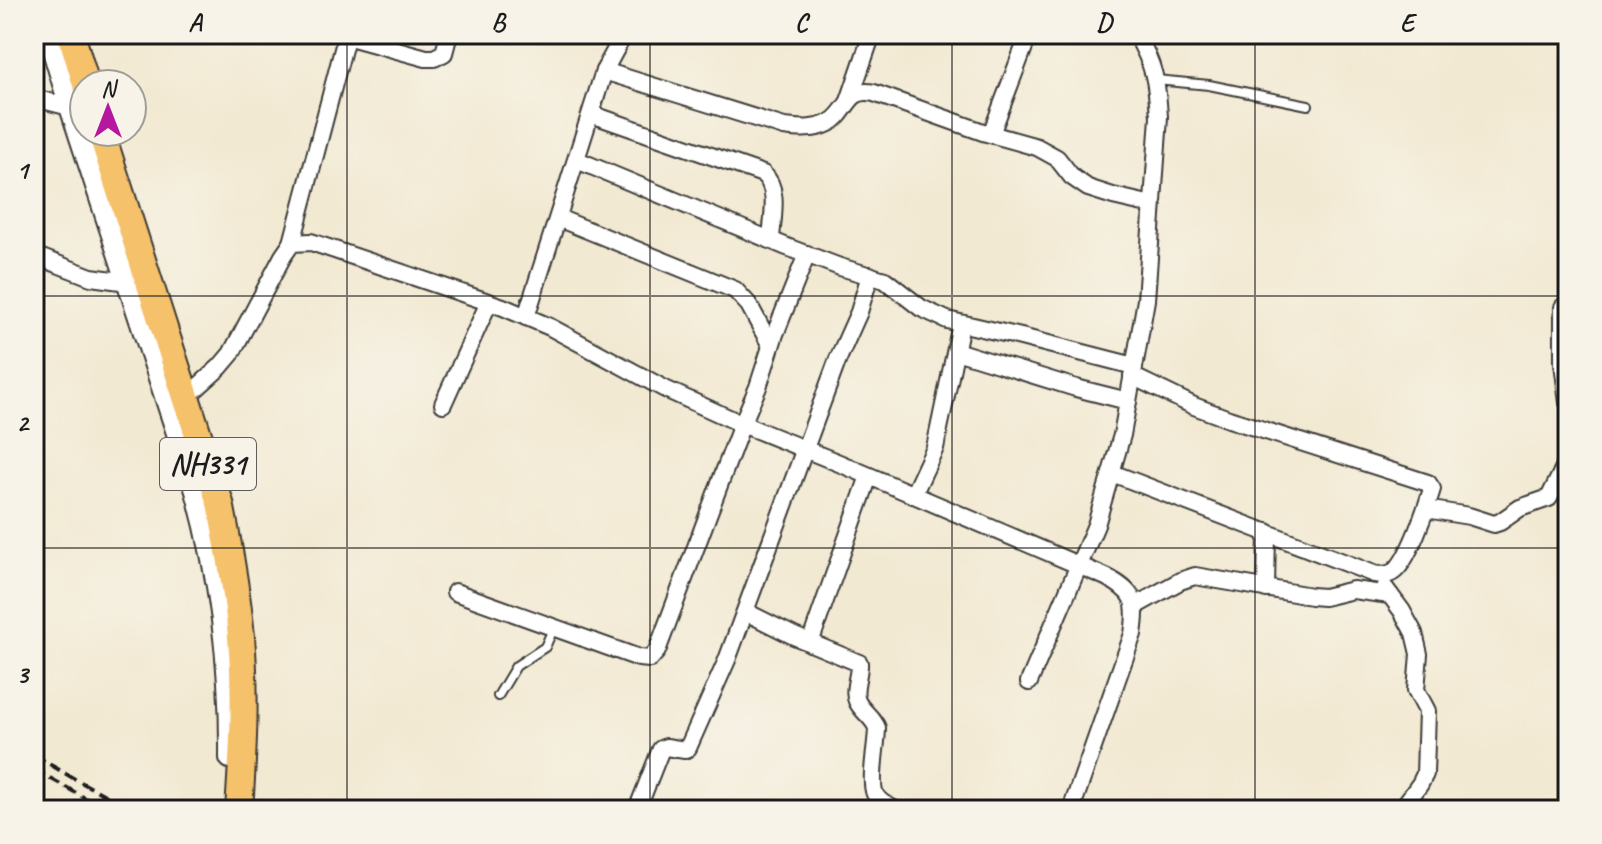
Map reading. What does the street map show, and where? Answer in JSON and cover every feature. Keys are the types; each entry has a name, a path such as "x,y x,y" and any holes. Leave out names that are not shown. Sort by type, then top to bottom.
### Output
{"highway":[{"path":"74,34 84,68"},
{"name":"NH331","path":"108,148 220,503 241,639 244,730 239,810"}],"street":[{"path":"48,34 68,100"},
{"path":"190,394 231,354 292,243 346,35 434,58 444,53 449,34"},
{"path":"526,317 604,71 624,34"},
{"path":"848,102 872,34"},
{"path":"991,134 1029,34"},
{"path":"1029,682 1096,525 1112,473 1146,300 1159,117 1156,80 1149,56 1135,34"},
{"path":"604,71 798,129 831,123 857,93 866,91 888,96 1047,151 1072,177 1088,188 1152,205"},
{"path":"34,98 68,106"},
{"path":"591,114 763,174 770,179 773,188 771,239"},
{"path":"84,148 206,525 225,635 230,729 229,810"},
{"path":"108,148 227,502 249,639 253,731 247,810"},
{"path":"577,160 840,267 885,280 934,315 1133,371 1194,406 1428,483 1432,489 1401,564 1391,573 1374,574 1112,473"},
{"path":"558,218 735,290 749,305 771,346"},
{"path":"292,243 311,242 326,246 526,317 665,389 742,424 1121,585 1135,606 1133,634 1071,810"},
{"path":"455,592 639,658 653,657 807,254"},
{"path":"34,255 91,277 128,282"},
{"path":"637,810 661,749 688,748 727,660 838,359 859,312 870,275"},
{"path":"443,404 489,302"},
{"path":"1563,307 1563,363 1568,403"},
{"path":"913,495 935,448 961,324"},
{"path":"956,351 1128,401"},
{"path":"1426,509 1462,514 1497,524 1520,508 1549,498 1568,460"},
{"path":"810,643 869,476"},
{"path":"1266,589 1267,532"},
{"path":"1374,574 1402,611 1414,633 1419,654 1416,690 1427,711 1425,774 1401,810"},
{"path":"1135,606 1195,576 1318,597 1353,590 1390,595"},
{"path":"746,612 859,663 856,697 877,728 874,793 882,803 895,810"}],"lane":[{"path":"1156,80 1209,85 1308,105"},
{"path":"498,696 516,666 545,647 554,627"}],"railway":[{"path":"34,755 133,810"},
{"path":"34,769 106,810"}]}
